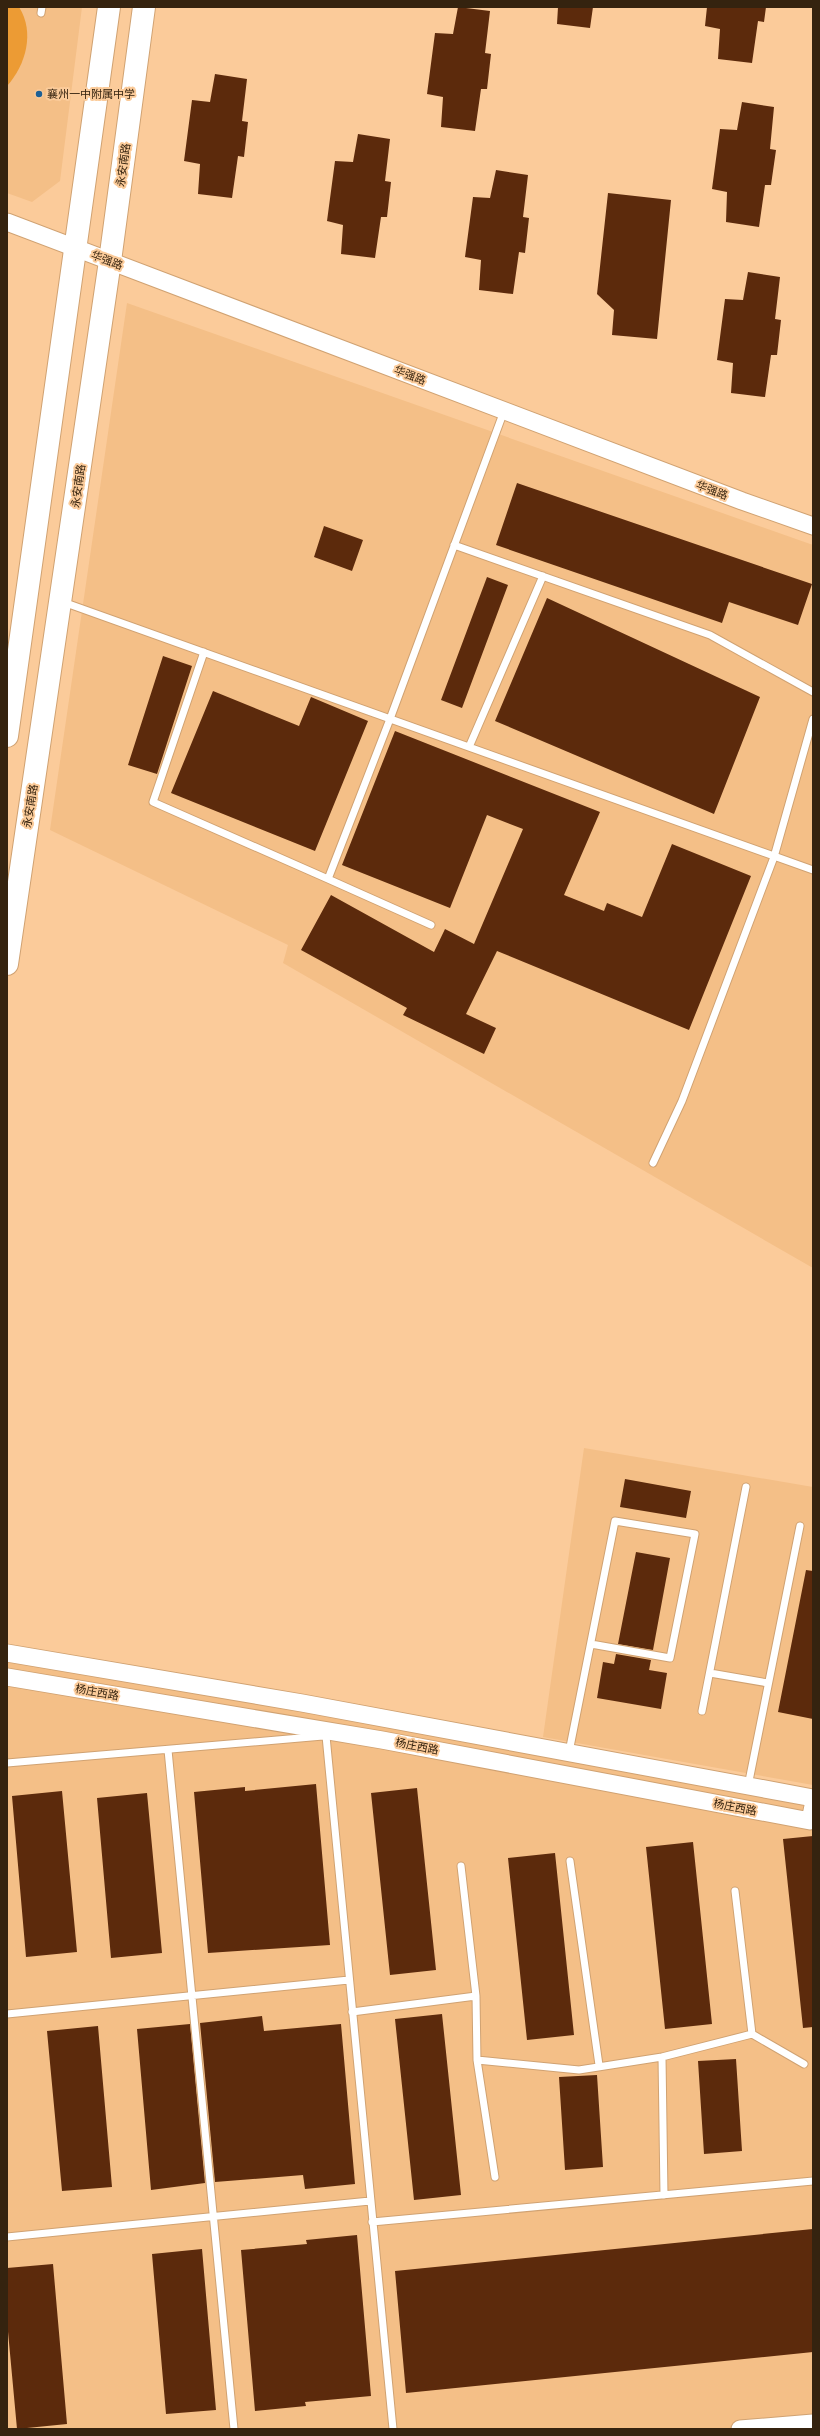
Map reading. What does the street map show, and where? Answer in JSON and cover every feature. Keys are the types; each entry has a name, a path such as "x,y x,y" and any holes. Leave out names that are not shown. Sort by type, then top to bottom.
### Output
{"main road":[{"path":"7,736 109,7"},
{"name":"永安南路","path":"7,964 110,261 144,7"}],"street":[{"name":"华强路","path":"7,222 742,501 813,526"},
{"name":"杨庄西路","path":"7,1653 302,1703 813,1798"},
{"name":"杨庄西路","path":"7,1676 344,1733 810,1821 813,1806"},
{"path":"740,2429 813,2423"}],"lane":[{"path":"328,879 390,719 504,411"},
{"path":"454,545 710,635 813,692"},
{"path":"469,747 543,576"},
{"path":"61,601 813,870"},
{"path":"204,652 153,802 431,925"},
{"path":"653,1164 682,1101 774,857 813,719"},
{"path":"702,1711 746,1487"},
{"path":"569,1753 615,1521 695,1534 670,1658 591,1644"},
{"path":"748,1786 800,1526"},
{"path":"710,1673 768,1684"},
{"path":"7,1763 326,1736 344,1733"},
{"path":"326,1736 393,2429"},
{"path":"168,1750 234,2429"},
{"path":"570,1862 599,2065"},
{"path":"461,1866 476,1996 477,2060 495,2177"},
{"path":"735,1891 752,2034"},
{"path":"7,2014 349,1980"},
{"path":"352,2012 476,1996"},
{"path":"477,2060 579,2070 599,2065 662,2057 752,2034 804,2064"},
{"path":"662,2057 664,2195"},
{"path":"372,2222 813,2181"},
{"path":"7,2238 370,2201"}],"shaded area":[{"name":"襄州一中附属中学","path":"7,7 82,7 60,181 32,202 7,193"},
{"path":"7,7 19,7 27,27 27,37 26,48 19,68 14,78 7,86"},
{"path":"127,303 813,545 813,1268 283,963 288,945 50,830"},
{"path":"584,1448 813,1487 813,1785 543,1737"},
{"path":"7,1651 813,1792 813,2429 7,2429"}],"building":[{"path":"458,7 490,11 485,53 491,54 487,89 481,89 475,131 441,127 443,97 427,94 435,33 453,34"},
{"path":"558,7 593,7 590,28 557,24"},
{"path":"707,7 766,7 764,22 758,21 752,63 718,59 720,29 705,26"},
{"path":"215,74 247,79 242,121 248,122 244,157 238,156 232,198 198,194 200,164 184,161 192,100 210,102"},
{"path":"742,102 774,107 770,149 776,150 771,185 765,185 759,227 726,222 727,192 712,189 720,129 737,130"},
{"path":"358,134 390,139 385,181 391,182 387,217 381,217 375,258 341,254 343,225 327,221 335,161 353,162"},
{"path":"496,170 528,175 523,217 529,218 525,253 519,252 513,294 479,290 481,260 465,257 473,197 490,198"},
{"path":"608,193 671,200 657,339 612,335 614,310 597,294"},
{"path":"748,272 780,277 775,319 781,320 777,355 771,355 765,397 731,393 733,363 717,360 725,299 743,300"},
{"path":"517,483 812,584 798,625 729,602 722,623 496,545"},
{"path":"324,526 363,540 352,571 314,557"},
{"path":"487,577 508,585 462,708 441,700"},
{"path":"547,598 760,697 714,814 495,721"},
{"path":"163,656 192,666 157,774 128,765"},
{"path":"213,691 299,726 311,697 368,721 315,851 171,793"},
{"path":"395,731 600,812 564,895 604,911 607,903 642,917 672,844 751,876 689,1030 497,951 466,1014 496,1028 484,1054 403,1015 407,1008 301,950 331,895 434,952 445,929 474,944 523,829 487,815 450,908 342,865"},
{"path":"625,1479 691,1491 686,1518 620,1507"},
{"path":"636,1552 670,1558 653,1650 618,1644"},
{"path":"806,1570 813,1571 813,1719 778,1712"},
{"path":"616,1654 651,1660 649,1670 667,1673 661,1709 597,1698 603,1662 614,1664"},
{"path":"316,1784 330,1945 208,1953 194,1792 245,1787 245,1791"},
{"path":"417,1788 436,1970 390,1975 371,1793"},
{"path":"62,1791 77,1952 26,1957 12,1796"},
{"path":"147,1793 162,1953 111,1958 97,1798"},
{"path":"813,1836 813,2027 803,2028 783,1839"},
{"path":"693,1842 712,2024 665,2029 646,1847"},
{"path":"555,1853 574,2035 527,2040 508,1858"},
{"path":"442,2014 461,2195 414,2200 395,2019"},
{"path":"262,2016 264,2031 341,2024 355,2184 305,2189 303,2175 215,2182 200,2023"},
{"path":"190,2024 205,2183 151,2190 137,2029"},
{"path":"98,2026 112,2187 62,2191 47,2031"},
{"path":"736,2059 742,2151 704,2154 698,2061"},
{"path":"597,2075 603,2167 565,2170 559,2077"},
{"path":"813,2229 813,2352 406,2393 395,2271"},
{"path":"357,2235 371,2396 305,2402 306,2406 255,2411 241,2250 307,2244 306,2240"},
{"path":"202,2249 216,2410 166,2414 152,2254"},
{"path":"53,2264 67,2424 17,2429 7,2321 7,2268"}],"place":[{"name":"襄州一中附属中学","path":"39,94"}]}
